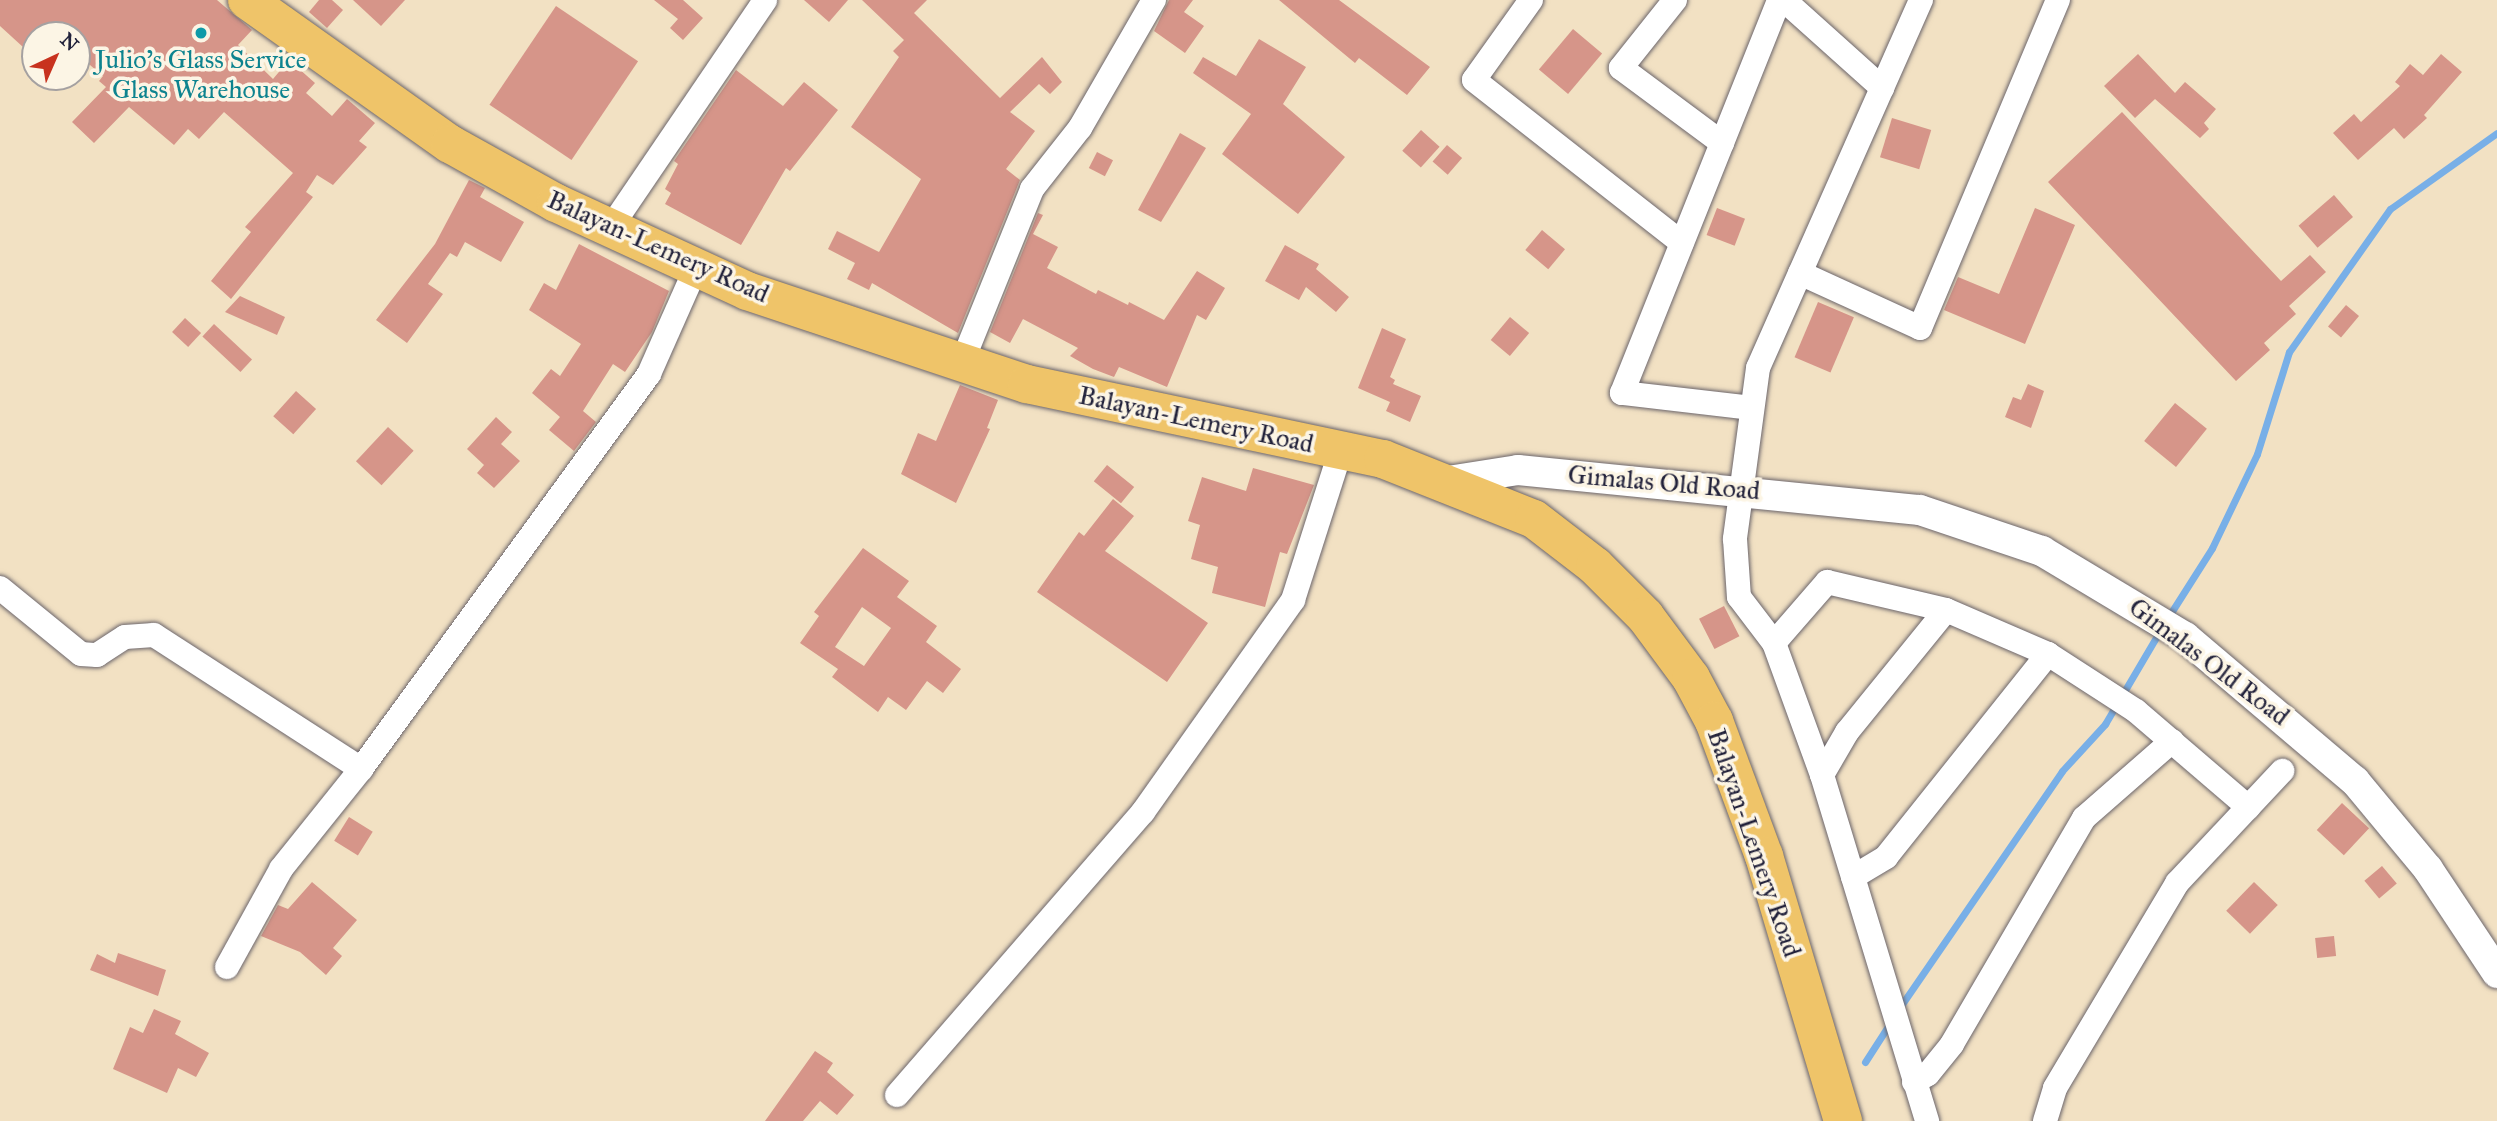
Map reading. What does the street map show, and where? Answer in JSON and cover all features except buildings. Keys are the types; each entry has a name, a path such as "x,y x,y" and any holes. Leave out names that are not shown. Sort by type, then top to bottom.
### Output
{"main road":[{"name":"Balayan-Lemery Road","path":"248,0 450,144 556,203 747,291 961,365 1105,403 1341,450 1448,481 1534,519 1595,566 1645,616 1691,678 1740,781 1843,1121"}],"street":[{"path":"611,227 765,0"},
{"path":"961,365 1032,188 1080,128 1154,0"},
{"path":"1531,0 1474,80 1682,243"},
{"path":"1675,0 1621,68 1722,143"},
{"path":"1752,408 1622,393 1781,0 1882,88"},
{"path":"1921,0 1758,368 1735,539 1739,597 1774,643 1822,775 1927,1121"},
{"path":"1800,273 1920,328 2058,0"},
{"path":"227,967 281,869 361,769 649,374 696,268"},
{"path":"897,1095 1143,812 1293,600 1341,450"},
{"name":"Gimalas Old Road","path":"1448,481 1518,470 1741,490 1933,514 2042,551 2155,615 2316,745 2392,821 2497,973"},
{"path":"1774,643 1827,582 1946,610 2048,654 2136,711 2248,807"},
{"path":"0,588 81,654 97,655 125,637 154,635 361,769"},
{"path":"1822,775 1847,732 1946,610"},
{"path":"1853,877 1886,856 2048,654"},
{"path":"1793,696 1826,726 1847,732"},
{"path":"1914,1082 1928,1074 1952,1044 2084,818 2172,741"},
{"path":"2045,1121 2055,1088 2177,883 2281,771"}],"waterway":[{"path":"2167,619 2212,548 2257,454 2289,352 2390,209 2497,133"},
{"path":"1900,1007 2062,771 2105,724 2161,629"},
{"path":"1865,1062 1890,1023"}],"place":[{"name":"Julio's Glass Service Glass Warehouse","path":"201,33"}]}
